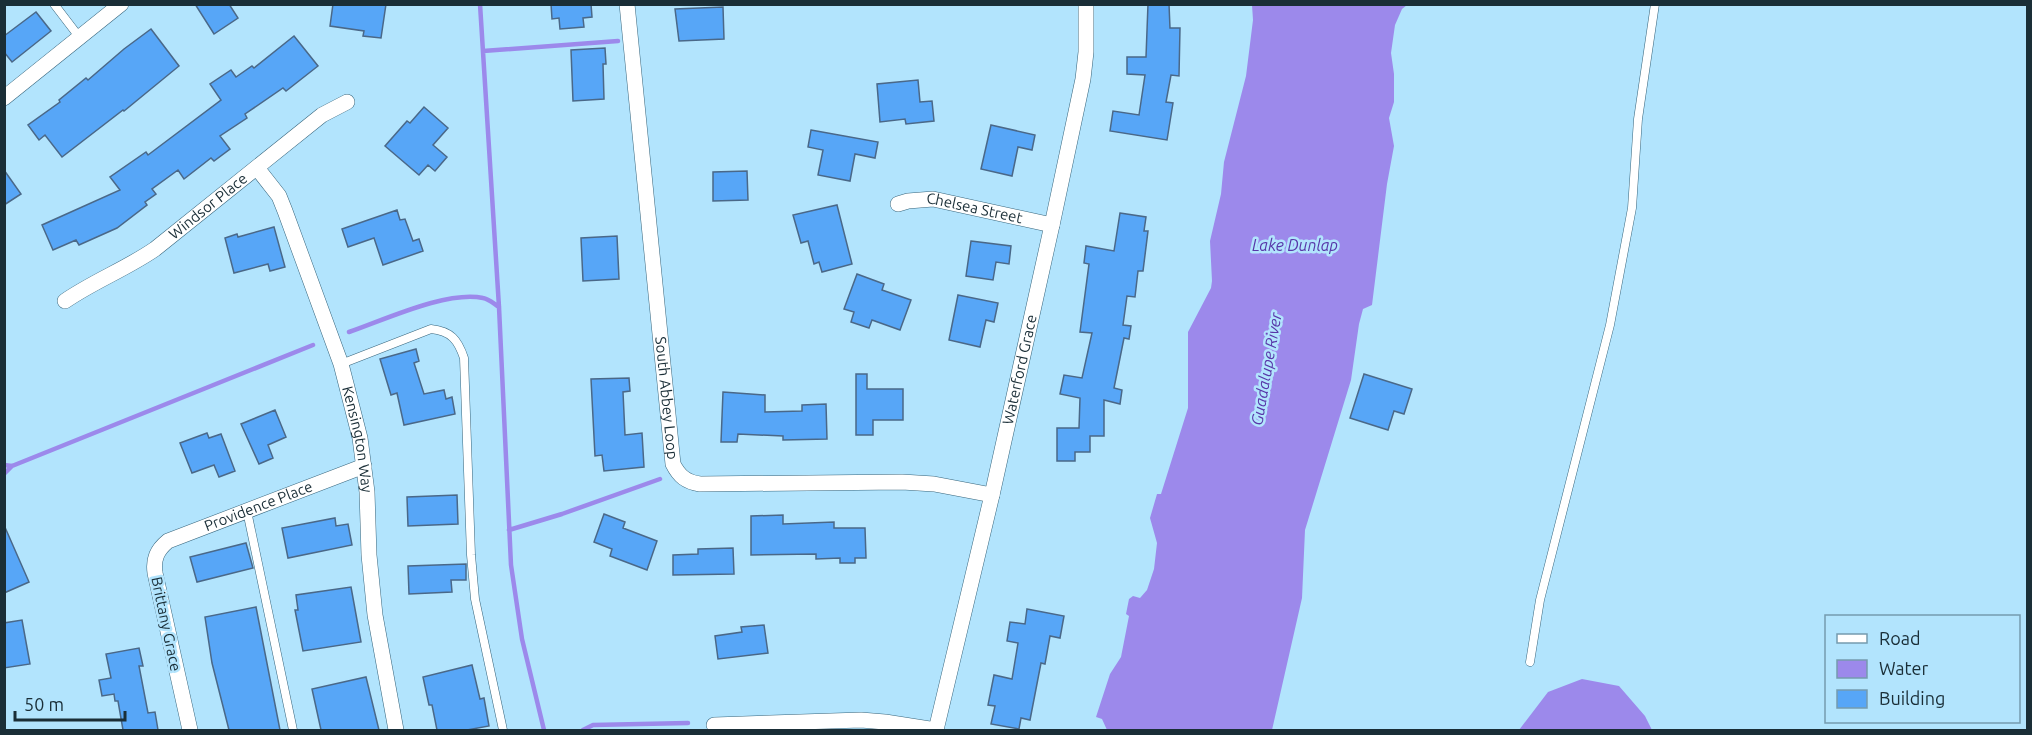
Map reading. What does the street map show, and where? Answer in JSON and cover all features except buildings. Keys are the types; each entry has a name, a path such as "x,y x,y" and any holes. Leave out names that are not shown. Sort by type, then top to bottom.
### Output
{"street":[{"path":"5,95 121,4"},
{"name":"South Abbey Loop","path":"627,4 674,464 679,474 689,482 700,484 903,482 934,484 992,495"},
{"name":"Waterford Grace","path":"936,730 992,495 1083,78 1086,52 1086,4"},
{"name":"Windsor Place","path":"65,302 139,260 322,115 347,102"},
{"name":"Kensington Way","path":"257,168 272,186 285,210 341,364 360,438 375,615 396,730"},
{"name":"Chelsea Street","path":"898,204 933,199 1052,225"},
{"name":"Providence Place","path":"157,552 168,542 364,466"},
{"name":"Brittany Grace","path":"157,552 155,573 189,730"},
{"path":"714,726 861,720 936,730"}],"lane":[{"path":"54,4 80,38"},
{"path":"1530,662 1540,600 1612,314 1632,208 1638,119 1655,4"},
{"path":"341,364 431,329 453,335 460,345 464,358 471,555 475,599 503,730"},
{"path":"247,511 293,730"}],"water":[{"name":"Lake Dunlap","path":"1252,5 1407,5 1402,9 1395,25 1391,53 1394,102 1389,118 1394,146 1372,305 1363,309 1351,380 1305,530 1302,598 1272,730 1107,730 1102,719 1096,717 1110,674 1121,657 1129,616 1126,614 1129,599 1133,596 1140,598 1147,590 1154,569 1157,543 1150,518 1157,494 1161,494 1188,408 1188,332 1211,288 1210,241 1221,194 1224,162 1246,76 1253,20"},
{"path":"1582,679 1619,686 1645,716 1652,730 1519,730 1548,692"}],"waterway":[{"path":"480,4 499,307 511,565 522,639 544,730"},
{"path":"483,51 618,41"},
{"path":"349,332 434,302 452,298 483,298 499,307"},
{"path":"4,465 12,466 313,345"},
{"path":"4,474 12,466"},
{"path":"509,530 562,514 660,479"},
{"path":"583,730 593,725 688,723"}],"water label":[{"name":"Guadalupe River","path":"1266,369"}]}
